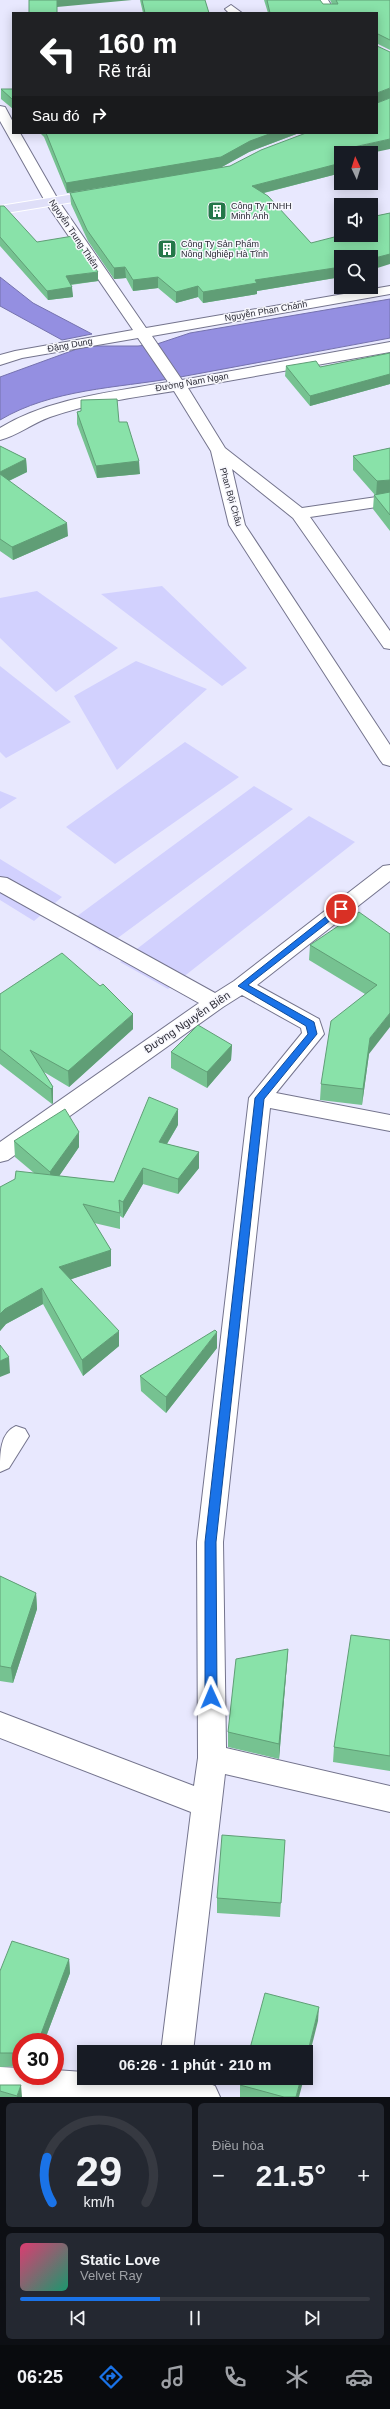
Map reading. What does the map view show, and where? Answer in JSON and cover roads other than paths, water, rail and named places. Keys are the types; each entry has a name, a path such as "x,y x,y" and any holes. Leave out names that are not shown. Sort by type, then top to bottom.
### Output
{"main road":[{"path":"0,210 53,203 116,192"}],"street":[{"path":"322,0 327,12"},
{"name":"Nguyễn Trung Thiên","path":"0,110 12,131"},
{"name":"Nguyễn Trung Thiên","path":"14,134 53,203 178,385 219,451"},
{"name":"Nguyễn Phan Chánh","path":"141,332 390,290"},
{"name":"Đặng Dung","path":"0,360 20,354 141,332"},
{"name":"Đường Nam Ngạn","path":"0,435 17,424 47,411 90,401 390,347"},
{"name":"Phan Bội Châu","path":"219,451 299,514 390,644"},
{"name":"Phan Bội Châu","path":"219,451 237,525 390,760"},
{"path":"299,514 390,500"},
{"name":"Đường Nguyễn Biên","path":"0,1154 215,1002 242,986 390,871"},
{"path":"0,883 215,1002"},
{"path":"178,2045 208,1805 212,1758 210,1542 260,1098 313,1034 311,1024 242,986"},
{"path":"260,1098 390,1123"},
{"path":"0,1461 16,1436"},
{"path":"0,1725 208,1805"},
{"path":"212,1758 390,1799"},
{"path":"0,2083 77,2084"},
{"path":"173,2085 204,2097"}],"place":[{"name":"Công Ty TNHH Minh Anh","path":"217,211"},
{"name":"Công Ty Sản Phẩm Nông Nghiệp Hà Tĩnh","path":"167,249"}]}
